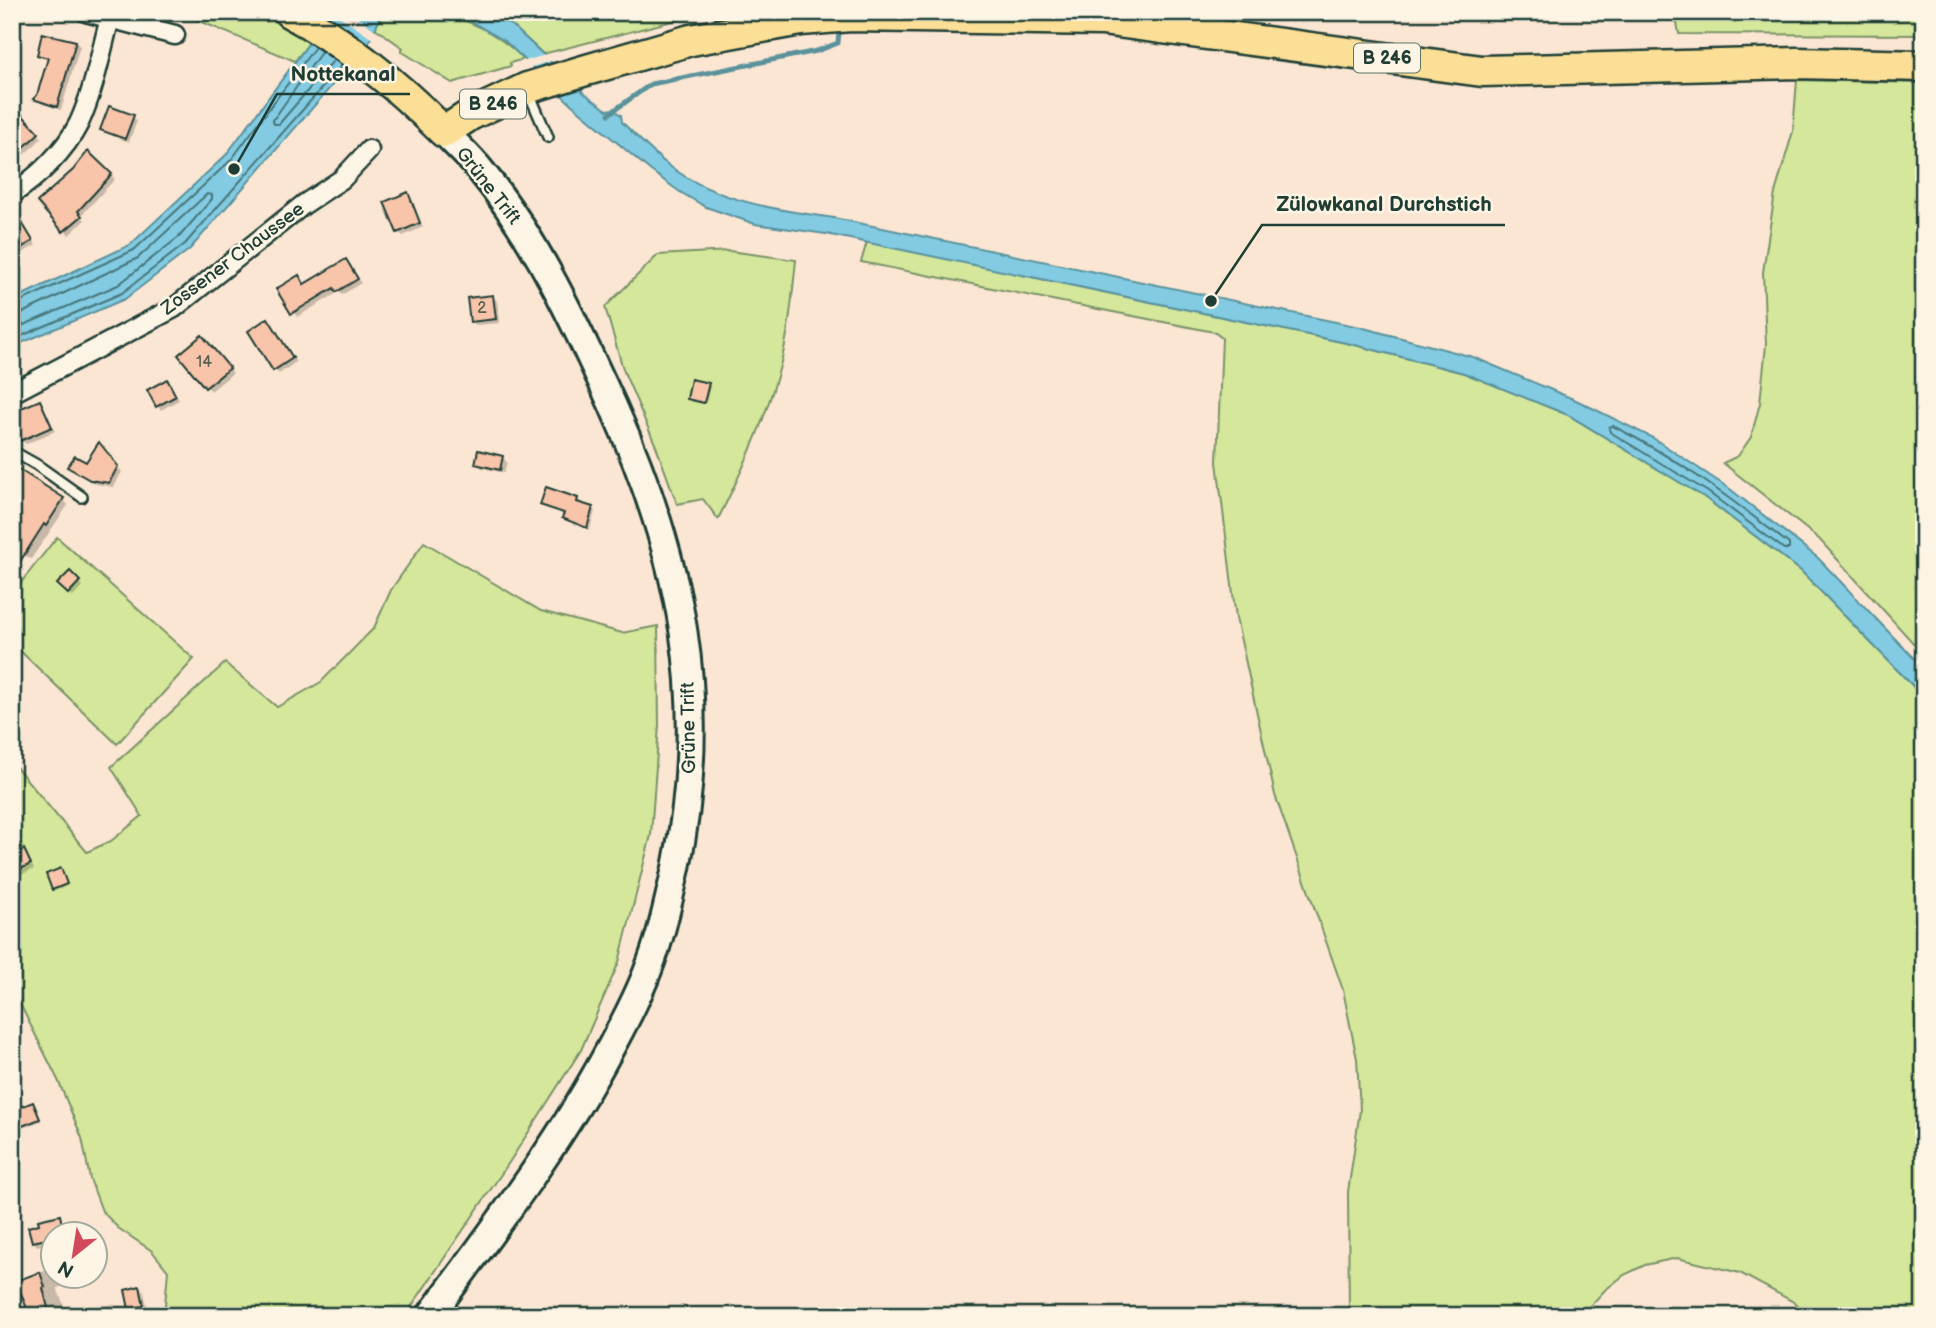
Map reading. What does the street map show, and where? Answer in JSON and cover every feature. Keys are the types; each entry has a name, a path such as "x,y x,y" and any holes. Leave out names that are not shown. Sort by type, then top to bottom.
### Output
{"main road":[{"name":"B 246","path":"297,17 376,71 413,101 444,132 470,115 536,85 691,40 801,16 1102,20 1482,71 1797,63 1924,66"},
{"name":"Grüne Trift","path":"430,1316 500,1220 587,1092 648,971 667,910 680,848 690,785 692,741 689,671 678,596 659,525 625,432 576,329 523,231 481,170 444,132"}],"street":[{"path":"86,12 175,35"},
{"path":"12,194 28,184 50,162 78,124 93,82 110,18"},
{"name":"Zossener Chaussee","path":"12,393 174,308 303,205 342,179 369,149"}],"lane":[{"path":"536,85 548,137"},
{"path":"12,451 82,497"}],"green space":[{"path":"178,12 270,12 298,27 311,40 295,61"},
{"path":"383,12 424,13 459,19 491,33 524,59 510,63 511,66 452,83 401,51 403,48 375,28"},
{"path":"492,12 708,12 543,54 515,28"},
{"path":"1675,12 1924,12 1924,35 1679,34"},
{"path":"1797,80 1924,83 1924,655 1819,539 1723,463 1738,456 1751,437 1760,403 1766,345 1763,272 1775,193 1793,131"},
{"path":"867,242 1351,344 1464,373 1568,415 1704,497 1801,571 1912,685 1924,702 1924,1316 1812,1316 1792,1301 1740,1273 1677,1258 1645,1265 1624,1275 1604,1291 1581,1316 1349,1316 1348,1192 1360,1110 1357,1059 1343,990 1275,795 1236,618 1217,462 1222,338 1214,332 861,262"},
{"path":"729,251 796,260 782,359 752,448 718,519 703,499 677,504 656,446 624,372 605,307 658,255"},
{"path":"57,537 194,659 117,744 12,643 12,594"},
{"path":"424,542 541,611 622,633 658,626 659,725 651,835 619,962 581,1050 405,1316 164,1316 168,1271 152,1251 118,1228 102,1211 90,1179 82,1138 58,1080 12,988 12,762 87,852 111,841 142,816 111,767 225,663 277,707 321,682 374,628 391,590"}],"water":[{"path":"326,12 383,12 368,44 190,249 125,299 12,347 12,300 130,245 226,155 320,28"},
{"path":"427,12 492,12 515,28 584,93 607,110 612,109 621,115 622,122 662,160 681,174 722,194 765,207 834,218 1360,327 1473,357 1578,401 1653,438 1730,489 1818,558 1924,669 1924,702 1912,685 1801,571 1704,497 1568,415 1464,373 1351,344 826,234 755,224 706,207 651,171 571,104 505,41 468,20"}],"pier":[{"path":"333,12 350,12 378,32 374,40"},
{"path":"548,54 554,60 528,68 522,62"}],"building":[{"path":"42,33 76,41 57,107 33,99 37,95 48,58 37,55"},
{"path":"12,104 39,133 21,150 12,140"},
{"path":"109,106 134,115 125,139 100,130"},
{"path":"88,151 112,174 78,211 82,216 63,232 37,202 73,170"},
{"path":"408,192 420,223 397,233 384,202"},
{"path":"12,206 33,241 12,253"},
{"path":"346,259 358,279 336,292 334,288 291,314 276,289 299,275 304,284"},
{"path":"493,295 496,319 470,322 467,298"},
{"path":"268,318 293,358 273,371 248,331"},
{"path":"202,335 230,368 205,388 178,355"},
{"path":"167,379 176,396 156,407 147,390"},
{"path":"691,379 709,383 704,403 687,399"},
{"path":"40,400 52,427 20,441 12,424 12,412"},
{"path":"99,442 118,466 109,483 90,480 67,467 75,456 86,462"},
{"path":"478,450 503,456 500,470 475,464"},
{"path":"12,465 64,498 12,574"},
{"path":"546,487 578,498 577,502 593,507 587,528 562,518 564,513 540,505"},
{"path":"70,571 80,581 68,594 57,584"},
{"path":"24,849 31,864 12,873 12,854"},
{"path":"61,868 67,884 52,890 46,874"},
{"path":"33,1102 40,1119 12,1130 12,1114 20,1111 18,1108"},
{"path":"60,1215 61,1220 38,1220"},
{"path":"38,1224 38,1241 32,1242 28,1227"},
{"path":"38,1273 38,1290 44,1290 50,1316 30,1316 16,1281"},
{"path":"140,1286 144,1306 129,1309 125,1290"}],"waterway":[{"path":"609,114 651,84 817,51 838,43 839,31"}],"place":[{"name":"Nottekanal","path":"234,169"},
{"name":"Zülowkanal Durchstich","path":"1211,301"}]}
